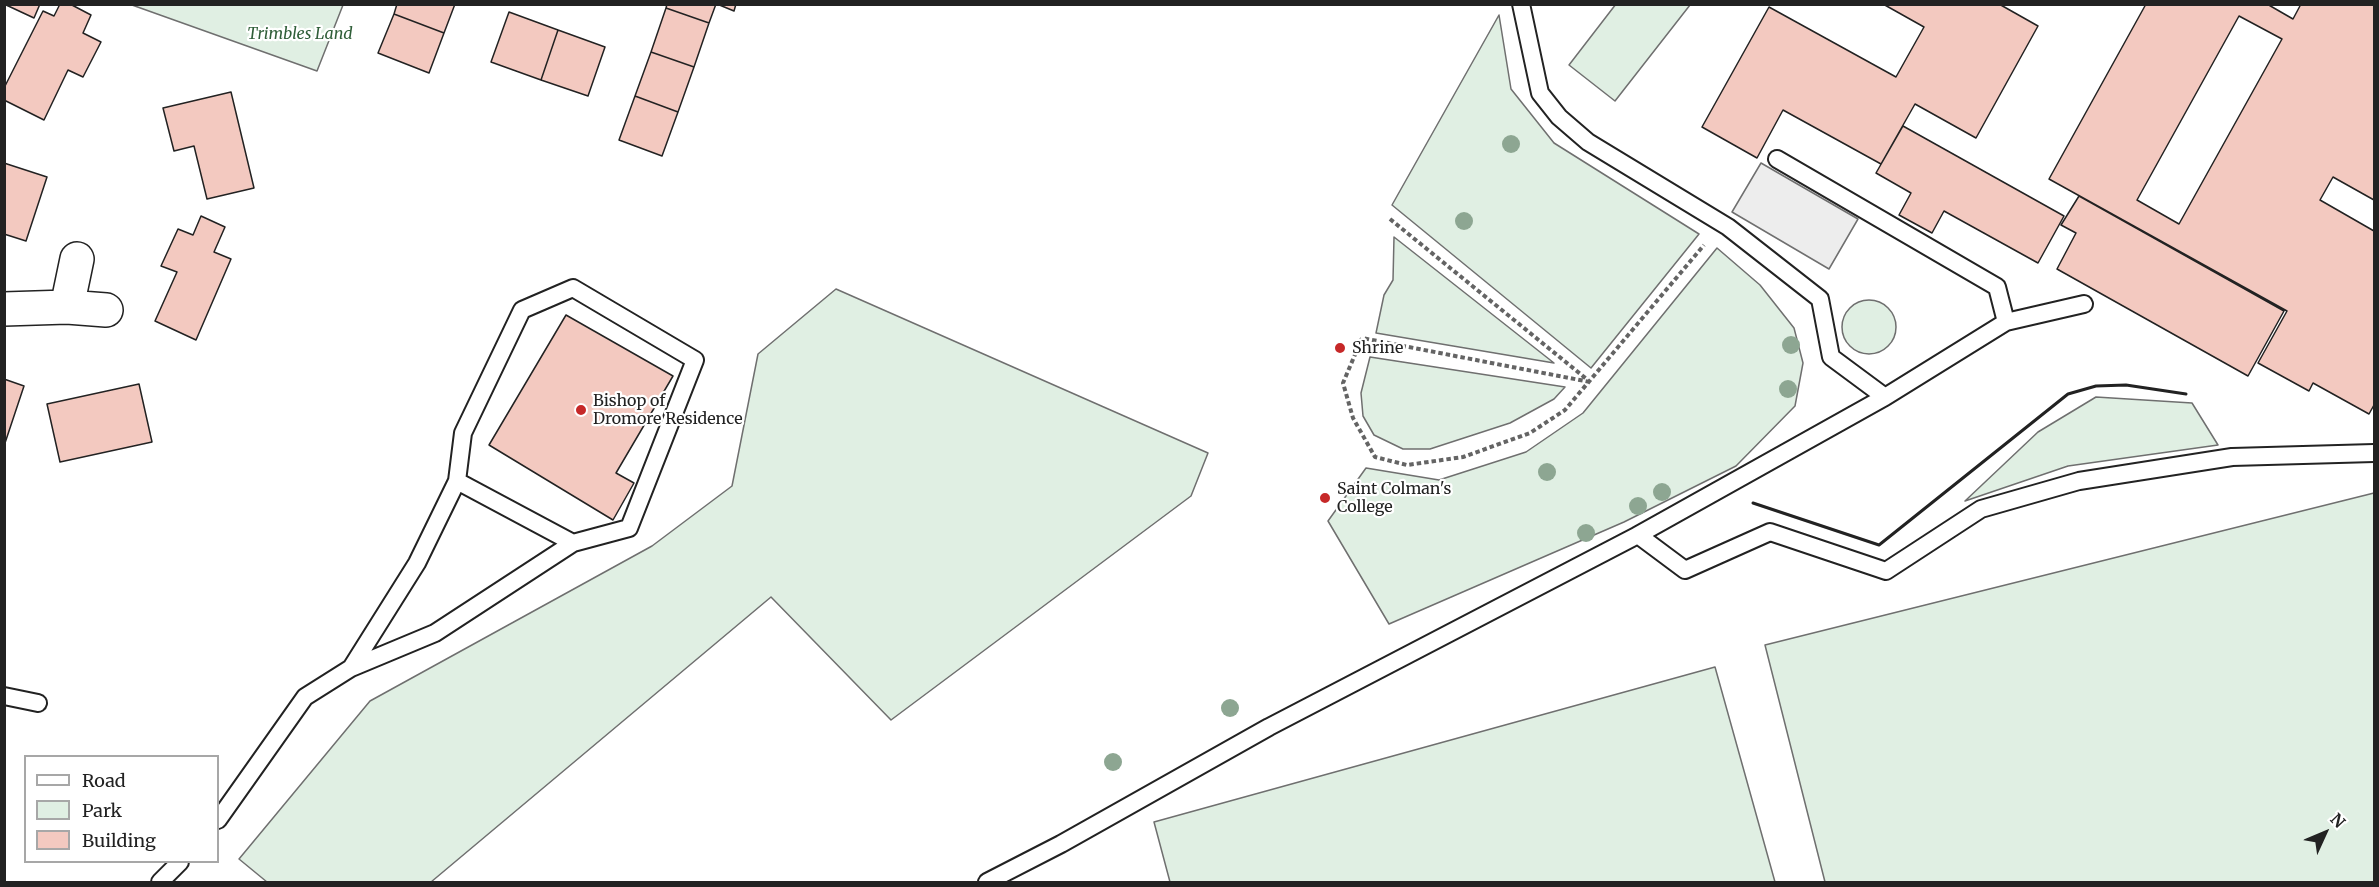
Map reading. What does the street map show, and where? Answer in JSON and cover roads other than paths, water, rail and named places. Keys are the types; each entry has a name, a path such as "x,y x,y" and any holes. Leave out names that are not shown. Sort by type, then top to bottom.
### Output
{"street":[{"path":"67,307 77,259"},
{"path":"4,309 67,307 106,310"}],"lane":[{"path":"1521,4 1540,93 1559,117 1588,142 1722,224 1820,299 1831,357 1885,397"},
{"path":"1777,159 1997,287 2006,322"},
{"path":"219,819 305,696 351,668 435,633 573,543 629,528 695,360 573,288 522,310 463,433 457,481 417,563 351,668"},
{"path":"987,882 1061,844 1269,727 1638,536 1885,397 2006,322 2084,304"},
{"path":"1638,536 1685,570 1770,532 1886,571 1980,509 2079,481 2232,458 2374,453"},
{"path":"457,481 573,543"},
{"path":"4,696 38,703"},
{"path":"160,882 178,863"}],"place":[{"name":"Shrine","path":"1340,348"},
{"name":"Bishop of Dromore Residence","path":"581,410"},
{"name":"Saint Colman's College","path":"1325,498"}],"park label":[{"name":"Trimbles Land","path":"300,34"}]}
